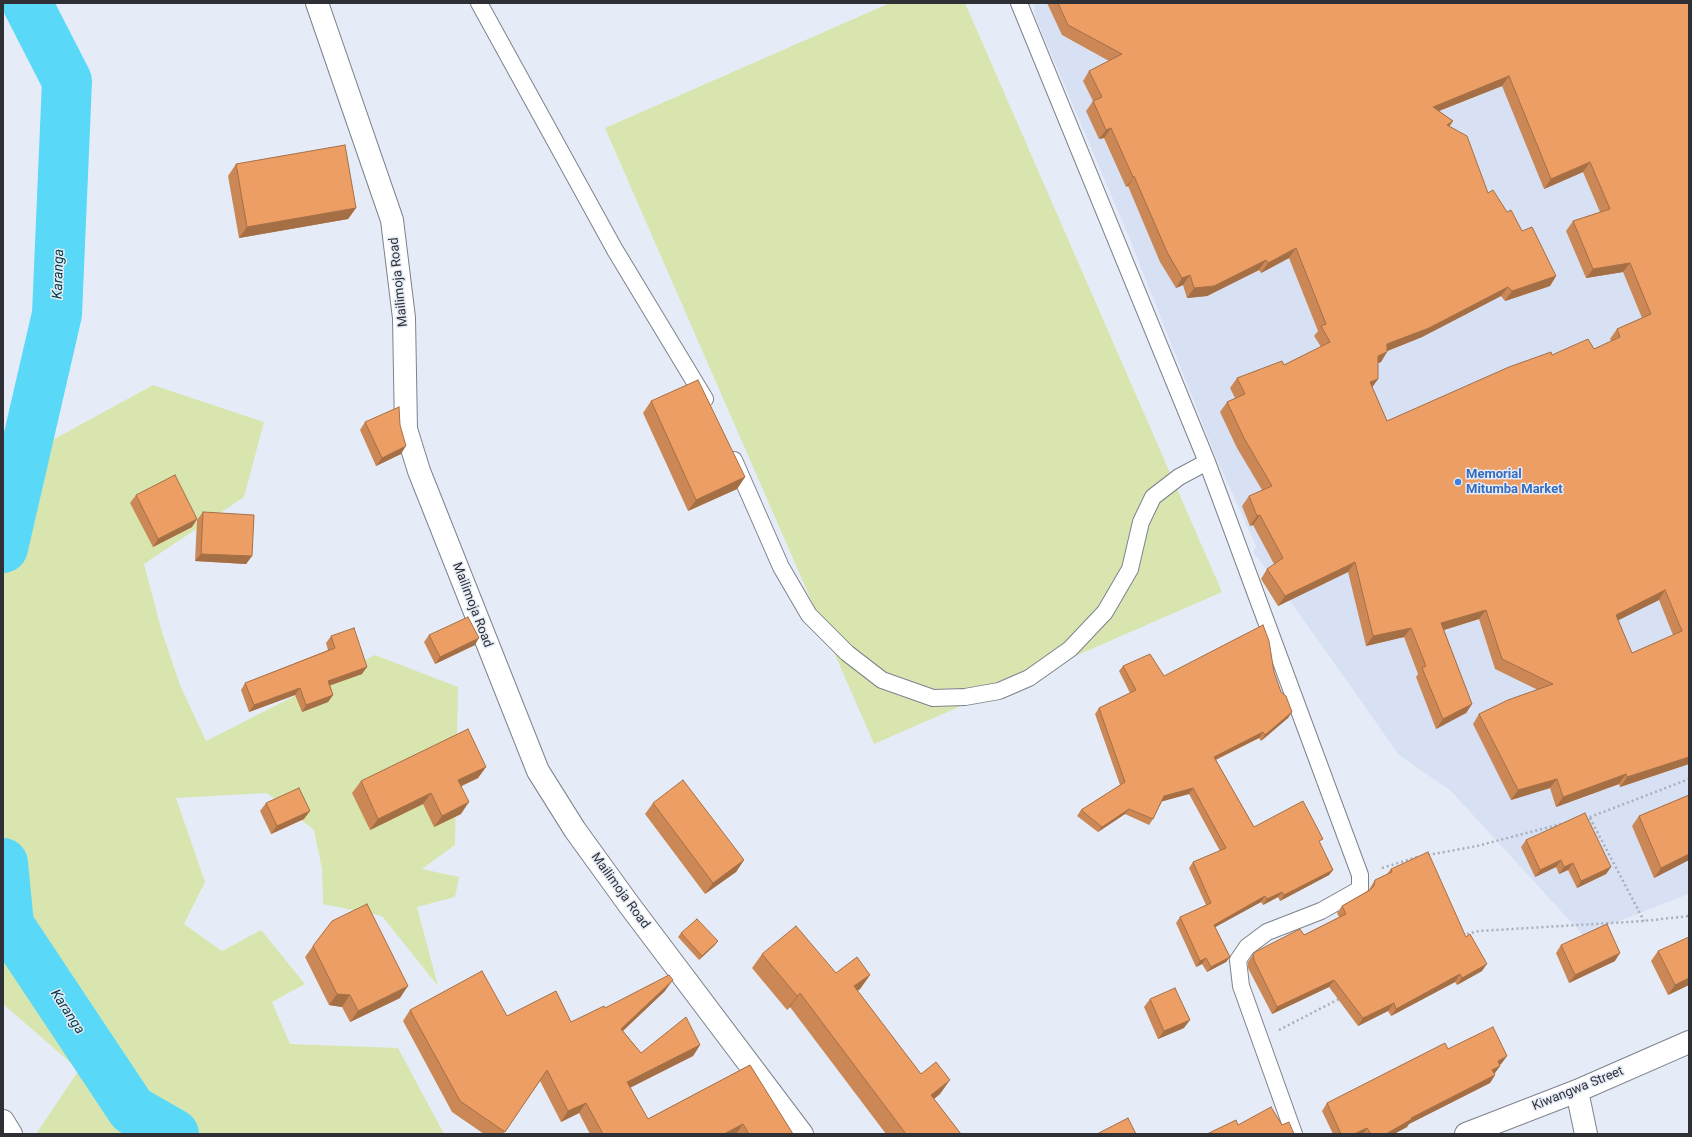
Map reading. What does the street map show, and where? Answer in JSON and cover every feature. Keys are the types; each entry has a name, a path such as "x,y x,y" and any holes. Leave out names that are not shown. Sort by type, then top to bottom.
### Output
{"street":[{"name":"Mailimoja Road","path":"317,3 392,220 404,318 406,429 419,471 538,771 575,830 630,906 802,1134"},
{"name":"Kiwangwa Street","path":"1466,1134 1577,1091 1689,1042"},
{"path":"1577,1091 1586,1134"},
{"path":"3,1121 11,1134"}],"lane":[{"path":"479,3 615,250 699,388 712,416"},
{"path":"1019,3 1207,462 1360,875 1360,889 1321,911 1267,932 1247,947 1238,960 1241,986 1294,1134"},
{"path":"726,443 781,567 809,615 847,653 882,680 932,698 964,697 999,691 1029,678 1070,650 1105,612 1130,569 1141,522 1153,497 1178,477 1207,462"}],"path":[{"path":"1583,819 1590,818 1689,780"},
{"path":"1590,818 1644,921"},
{"path":"1360,875 1417,858 1477,846 1563,824"},
{"path":"1459,936 1479,931 1644,921 1689,916"},
{"path":"1261,1039 1347,995"}],"shaded area":[{"name":"Memorial Mitumba Market","path":"1034,3 1689,3 1689,894 1583,935 1451,791 1399,755 1293,605 1253,552 1256,546 1215,455 1129,237 1035,16"}],"green space":[{"path":"890,3 965,3 1222,592 874,744 605,128"},
{"path":"153,385 264,422 244,497 144,564 162,632 180,685 206,741 375,655 458,687 455,845 422,869 459,877 455,897 417,907 438,986 382,916 323,904 322,869 314,830 267,793 176,798 205,882 184,924 222,951 261,930 305,984 272,1002 290,1044 398,1048 444,1134 36,1134 79,1070 3,1004 3,467"}],"building":[{"name":"Memorial Mitumba Market","path":"1058,3 1689,3 1689,757 1627,777 1626,774 1563,797 1557,779 1518,790 1479,714 1508,700 1553,684 1502,659 1486,610 1441,623 1472,704 1443,719 1422,668 1426,666 1411,628 1373,636 1355,562 1285,596 1267,569 1283,558 1260,515 1257,516 1249,496 1272,486 1244,438 1227,402 1245,394 1237,378 1282,361 1284,365 1330,342 1321,326 1326,324 1296,248 1268,263 1266,260 1214,286 1194,288 1190,275 1182,278 1167,252 1134,176 1133,177 1111,128 1106,130 1093,101 1102,97 1089,71 1122,54 1068,25","holes":["1509,76 1551,179 1590,162 1610,209 1573,221 1593,269 1630,263 1651,314 1617,329 1620,337 1594,349 1588,339 1552,355 1551,352 1509,367 1387,421 1370,382 1378,379 1378,356 1387,352 1387,344 1429,328 1508,287 1512,291 1556,276 1532,227 1522,231 1511,210 1507,212 1493,190 1488,193 1467,136 1447,125 1453,121 1433,107","1665,590 1682,631 1632,653 1616,615"]},
{"path":"345,145 356,208 247,227 236,164"},
{"path":"698,380 745,477 696,500 651,401"},
{"path":"399,407 400,425 406,446 382,458 365,422"},
{"path":"175,475 197,519 158,539 136,495"},
{"path":"203,512 254,515 252,556 201,554"},
{"path":"468,617 479,638 440,657 429,635"},
{"path":"1263,625 1269,641 1274,672 1281,692 1286,696 1292,712 1265,735 1263,732 1214,757 1254,827 1303,801 1323,839 1319,841 1333,870 1284,895 1282,892 1267,899 1265,896 1214,925 1230,957 1211,967 1206,958 1200,961 1180,917 1211,903 1193,862 1226,848 1193,788 1164,796 1153,819 1129,809 1102,827 1081,810 1125,782 1099,708 1136,690 1123,666 1150,654 1164,676"},
{"path":"354,628 367,667 328,681 333,695 306,705 300,688 254,705 245,683 335,648 331,636"},
{"path":"468,729 486,767 458,780 469,802 442,816 431,793 378,819 361,781"},
{"path":"683,780 744,860 713,883 653,803"},
{"path":"299,788 310,811 277,826 266,803"},
{"path":"1689,795 1689,854 1661,868 1639,816"},
{"path":"1585,813 1611,867 1581,881 1573,863 1564,867 1561,860 1540,870 1526,840"},
{"path":"1428,852 1466,937 1470,934 1487,964 1462,978 1460,974 1396,1009 1394,1003 1363,1018 1334,980 1277,1007 1254,960 1253,955 1255,952 1300,929 1304,935 1346,914 1342,906 1370,890 1374,886 1375,880 1392,872 1391,869"},
{"path":"367,904 408,986 358,1011 350,995 337,994 313,946 332,921"},
{"path":"697,919 718,941 702,956 681,933"},
{"path":"1607,924 1620,953 1575,975 1561,945"},
{"path":"796,926 836,973 857,957 870,975 854,986 921,1074 936,1062 950,1080 931,1095 961,1134 906,1134 800,993 797,996 762,954"},
{"path":"1689,937 1689,978 1675,985 1658,951"},
{"path":"482,971 507,1016 556,991 571,1022 604,1006 605,1008 669,975 673,980 621,1029 641,1053 686,1017 700,1045 627,1082 648,1119 750,1065 793,1134 749,1134 743,1124 724,1134 603,1134 586,1103 568,1111 547,1070 505,1132 460,1101 410,1010"},
{"path":"1175,988 1190,1020 1164,1031 1150,999"},
{"path":"1493,1027 1507,1056 1498,1061 1500,1066 1492,1070 1495,1075 1411,1118 1412,1119 1386,1134 1371,1134 1367,1128 1354,1134 1341,1134 1327,1103 1445,1043 1448,1049"},
{"path":"1271,1107 1282,1125 1289,1122 1294,1134 1207,1134 1236,1120 1238,1125"},
{"path":"1128,1118 1136,1134 1097,1134"}],"waterway":[{"name":"Karanga","path":"3,548 57,314 67,81 27,3"},
{"name":"Karanga","path":"3,863 9,925 132,1110 174,1134"}],"place":[{"name":"Memorial Mitumba Market","path":"1458,482"}]}
